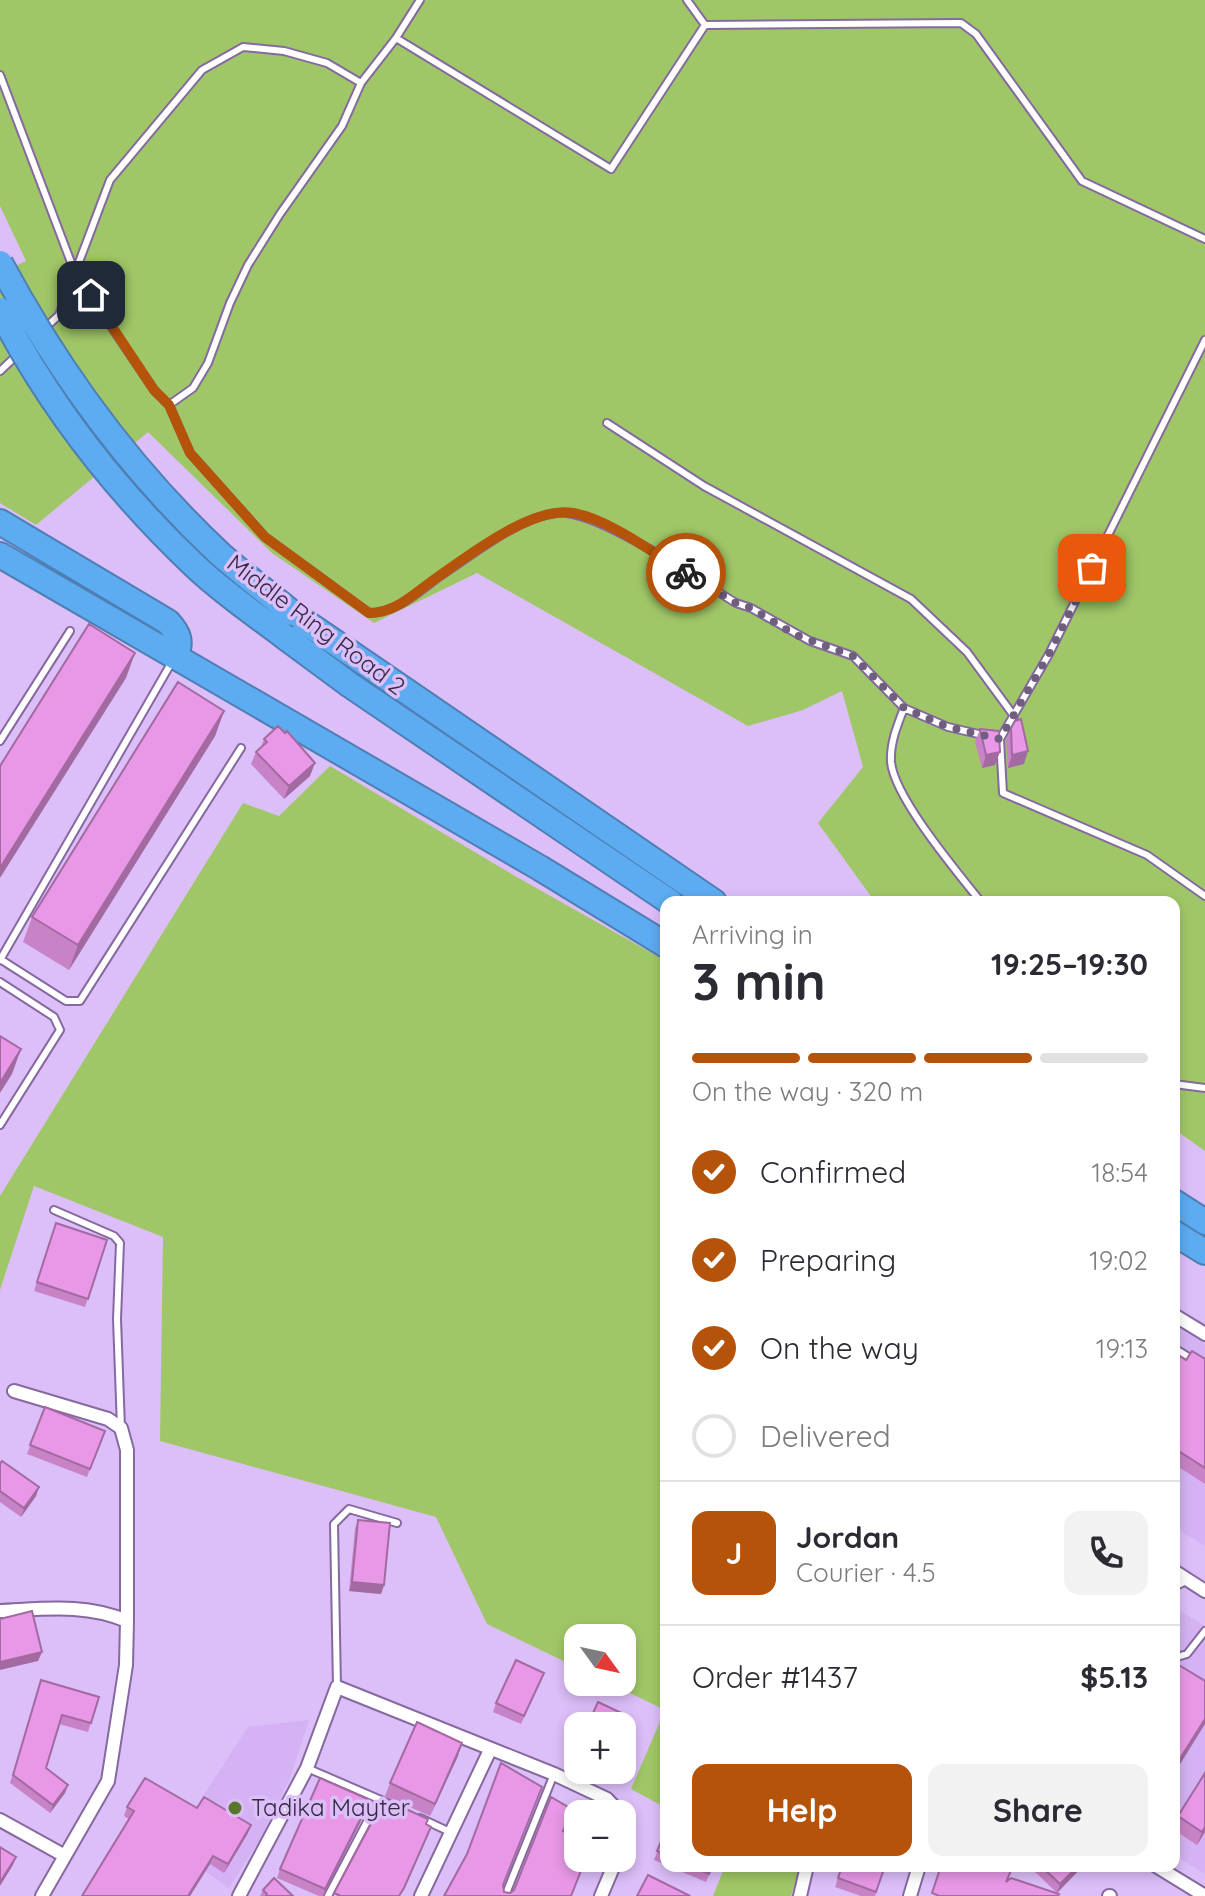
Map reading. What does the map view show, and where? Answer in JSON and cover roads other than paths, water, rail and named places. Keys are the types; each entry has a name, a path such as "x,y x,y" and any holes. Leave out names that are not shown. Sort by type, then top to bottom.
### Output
{"highway":[{"name":"Middle Ring Road 2","path":"0,263 33,324 90,409 165,498 223,556 292,613 705,896"},
{"name":"Middle Ring Road 2","path":"0,310 64,416 134,504 196,567 350,685 661,896"},
{"path":"0,522 168,622 177,632 180,645 175,657"},
{"path":"0,555 540,868 660,941"},
{"path":"1180,1206 1205,1222"},
{"path":"1180,1237 1205,1252"}],"street":[{"path":"1180,1319 1205,1334"},
{"path":"14,1391 108,1419 121,1428 127,1450 126,1665 108,1781 42,1896"},
{"path":"1180,1575 1205,1591"},
{"path":"0,1611 84,1608 106,1612 127,1621"},
{"path":"239,1896 307,1768 337,1687 554,1774 608,1800"},
{"path":"421,1896 490,1750"},
{"path":"0,1820 65,1856"},
{"path":"601,1896 611,1872"},
{"path":"800,1896 806,1872"},
{"path":"910,1896 917,1872"},
{"path":"1166,1872 1205,1896"}],"lane":[{"path":"169,405 193,388 208,363 248,265 342,126 361,83 396,38 420,0"},
{"path":"687,0 705,25"},
{"path":"705,25 961,23 976,34 1082,181 1205,239"},
{"path":"396,38 611,169 705,25"},
{"path":"0,371 59,315 110,180 202,70 243,47 284,51 327,63 361,83"},
{"path":"0,75 75,273 154,390 169,405 190,453 265,537 369,613 385,612 403,603 484,546 527,522 555,513 575,513 612,528 736,603 751,608 796,635 853,656 904,708 948,727 1000,739"},
{"path":"1205,340 1049,654 1000,739 1003,793 1147,855 1205,896"},
{"path":"607,423 704,486 911,599 967,652 1014,716"},
{"path":"0,741 70,631"},
{"path":"175,657 0,959 66,1001 80,1001 241,748"},
{"path":"904,708 893,736 891,762 895,779 908,803 977,896"},
{"path":"0,982 54,1017 60,1030 0,1125"},
{"path":"1180,1085 1205,1088"},
{"path":"54,1210 114,1236 120,1243 117,1319 121,1428"},
{"path":"1180,1352 1203,1367"},
{"path":"337,1687 334,1524 349,1509 397,1523"},
{"path":"1180,1584 1188,1580"},
{"path":"1180,1656 1187,1654 1205,1631"},
{"path":"307,1768 392,1805"},
{"path":"505,1896 554,1774"},
{"path":"328,1896 379,1799"},
{"path":"416,1816 452,1833"}],"place":[{"name":"Tadika Mayter","path":"235,1808"}]}
